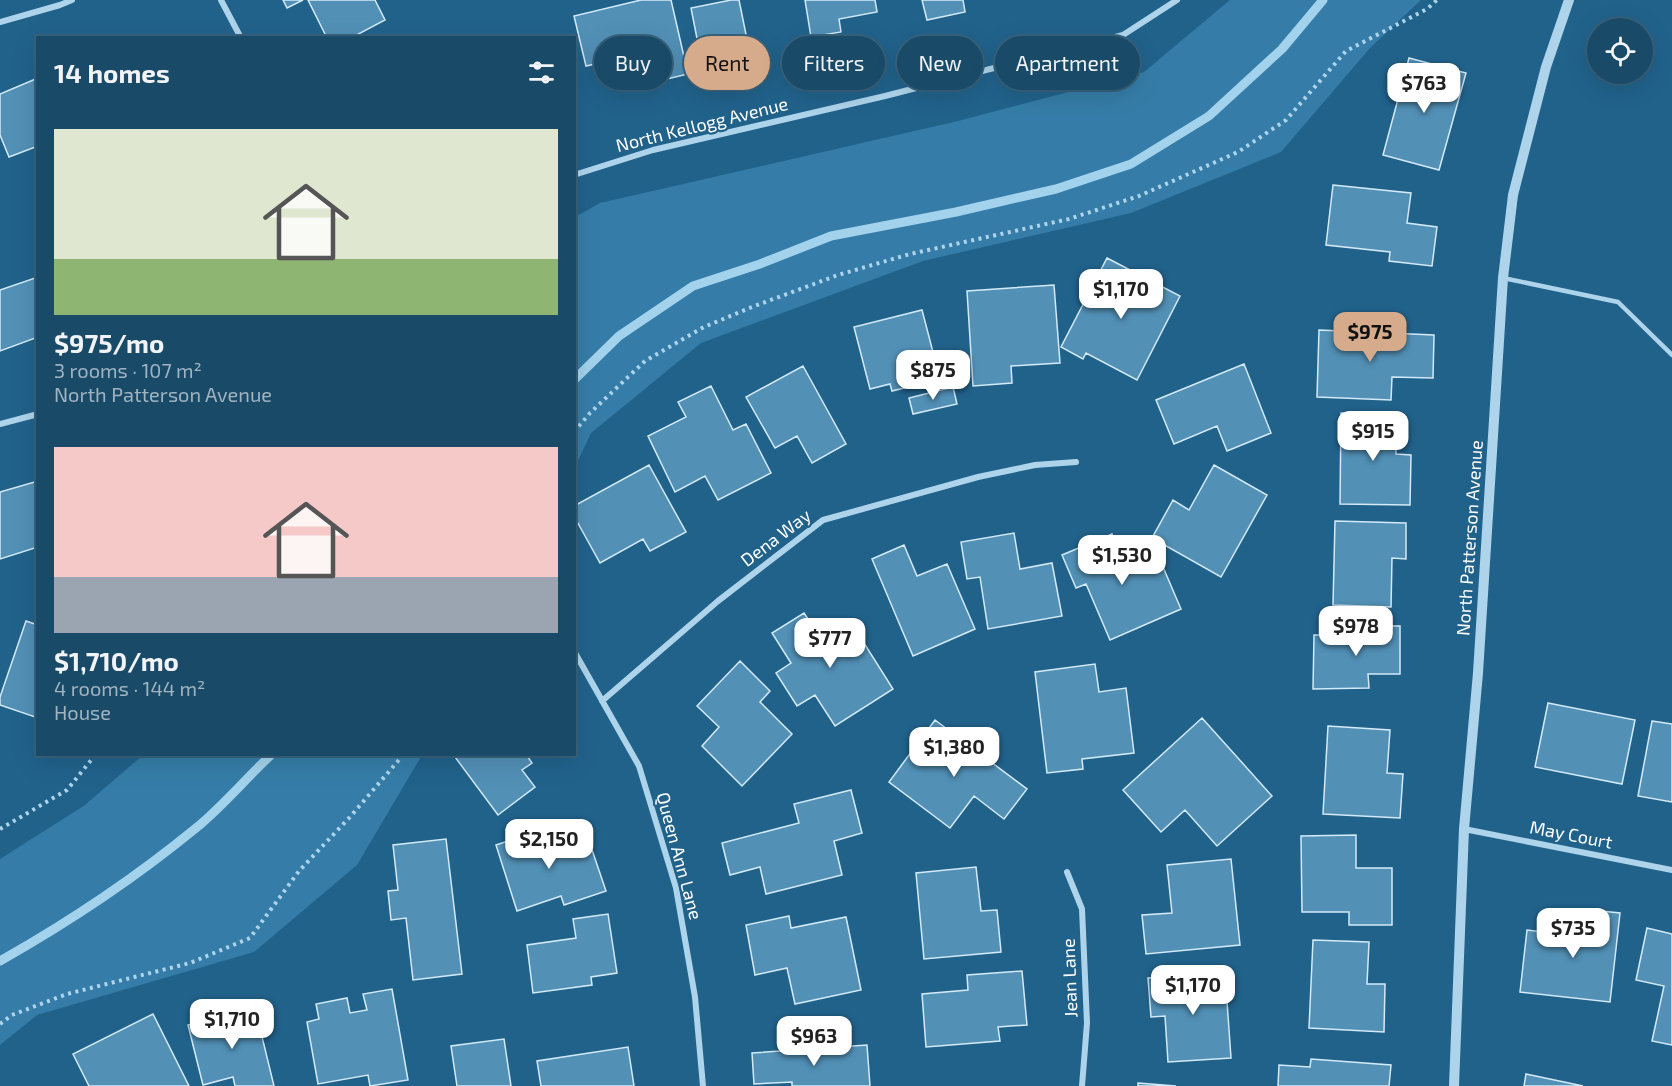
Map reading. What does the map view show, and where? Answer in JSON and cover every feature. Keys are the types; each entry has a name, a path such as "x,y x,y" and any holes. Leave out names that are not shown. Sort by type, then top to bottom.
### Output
{"street":[{"path":"0,22 72,0"},
{"path":"221,0 240,36"},
{"name":"North Kellogg Avenue","path":"576,174 653,150 885,96 1123,35 1177,0"},
{"name":"North Patterson Avenue","path":"1454,1086 1464,829 1478,673 1503,278 1513,195 1546,67 1569,0"},
{"path":"0,424 36,415"},
{"name":"Dena Way","path":"602,701 718,601 824,520 978,477 1035,465 1076,462"},
{"name":"Queen Ann Lane","path":"576,655 639,766 676,888 695,997 703,1086"},
{"name":"May Court","path":"1464,829 1672,870"},
{"name":"Jean Lane","path":"1067,872 1082,909 1087,1023 1082,1086"}],"lane":[{"path":"1503,278 1618,302 1672,355"}],"path":[{"path":"576,430 590,413 645,362 704,327 838,275 910,254 1079,216 1139,196 1238,152 1287,120 1346,51 1427,9 1437,0"},
{"path":"0,829 67,790 94,756"},
{"path":"0,1024 12,1015 68,994 190,963 250,938 299,872 402,756"}],"shaded area":[{"path":"1230,0 1421,0 1370,48 1281,152 1131,213 923,261 701,343 591,433 576,465 576,216 600,203 958,121 1076,90 1140,90 1140,73"},
{"path":"142,756 421,756 357,865 254,952 37,1015 0,1045 0,859 85,805"}],"building":[{"path":"283,0 303,0 287,8"},
{"path":"308,0 375,0 385,20 355,36 326,36"},
{"path":"641,0 671,0 684,57 684,75 672,78 672,36 594,36 594,64 586,66 574,16"},
{"path":"739,0 746,36 697,36 691,8"},
{"path":"805,0 875,0 877,12 839,19 841,32 811,36"},
{"path":"922,0 963,0 965,12 927,20"},
{"path":"1409,58 1466,73 1439,170 1383,155"},
{"path":"36,79 36,147 9,157 0,135 0,94"},
{"path":"1333,185 1411,193 1407,223 1437,227 1432,266 1389,261 1390,252 1326,245"},
{"path":"1107,258 1180,296 1137,380 1086,353 1083,359 1061,347"},
{"path":"36,278 36,338 0,351 0,290"},
{"path":"1054,285 1060,363 1011,366 1012,383 973,386 967,291"},
{"path":"922,310 940,379 892,391 890,384 870,389 854,327"},
{"path":"1319,330 1434,335 1433,378 1392,377 1391,400 1317,397"},
{"path":"1244,364 1271,433 1227,451 1217,426 1174,444 1156,400"},
{"path":"803,366 846,444 812,463 797,436 775,448 746,397"},
{"path":"711,386 733,430 746,424 771,473 718,500 705,476 675,492 648,436 686,417 678,402"},
{"path":"953,387 957,404 913,414 909,398"},
{"path":"1341,413 1396,414 1396,454 1411,455 1410,505 1340,504"},
{"path":"649,465 686,532 650,551 643,539 600,563 576,520 576,505"},
{"path":"1214,465 1267,495 1221,577 1152,538 1173,500 1189,510"},
{"path":"36,482 36,548 0,559 0,492"},
{"path":"1335,521 1406,523 1406,559 1392,558 1391,607 1333,605"},
{"path":"1014,533 1020,569 1052,563 1062,616 988,629 980,577 967,579 961,542"},
{"path":"1112,534 1126,567 1157,553 1181,609 1110,640 1086,584 1076,588 1062,555"},
{"path":"904,545 917,576 947,564 975,629 913,656 872,559"},
{"path":"804,613 823,642 852,624 893,689 835,726 815,695 797,706 776,673 791,663 772,633"},
{"path":"26,621 36,624 36,717 0,705 0,697"},
{"path":"1359,626 1400,626 1400,674 1368,674 1369,688 1313,689 1314,635 1359,635"},
{"path":"740,661 770,691 760,702 792,734 742,786 702,746 719,727 697,706"},
{"path":"1095,664 1099,692 1126,688 1134,753 1082,759 1083,769 1047,773 1035,672"},
{"path":"1548,703 1635,720 1622,784 1535,767"},
{"path":"1202,718 1272,796 1217,846 1185,810 1161,832 1123,790"},
{"path":"935,720 1027,789 1004,819 974,796 950,828 889,782"},
{"path":"1652,721 1672,724 1672,802 1638,796"},
{"path":"1328,726 1390,730 1387,773 1403,774 1400,818 1323,814"},
{"path":"527,756 532,763 522,770 535,787 498,815 455,757"},
{"path":"851,790 862,833 834,841 842,875 766,894 760,867 730,875 722,843 799,823 794,804"},
{"path":"544,829 551,850 588,838 606,891 564,905 561,896 517,911 496,845"},
{"path":"1356,835 1356,868 1392,868 1392,925 1349,925 1349,912 1302,912 1301,836"},
{"path":"446,839 462,974 413,980 406,918 391,920 388,891 398,890 393,845"},
{"path":"1231,859 1240,945 1146,954 1142,915 1172,913 1167,865"},
{"path":"976,867 981,911 997,910 1001,952 924,959 916,873"},
{"path":"1581,909 1620,913 1610,1002 1520,992 1527,930 1578,936"},
{"path":"608,914 617,973 591,977 592,985 533,993 527,945 576,938 573,919"},
{"path":"789,916 791,928 846,917 861,990 795,1004 787,968 755,975 746,925"},
{"path":"1647,928 1672,934 1672,1045 1652,1041 1664,986 1636,980"},
{"path":"1313,940 1369,942 1367,984 1385,984 1384,1032 1309,1028"},
{"path":"1022,971 1027,1025 998,1027 1000,1041 926,1047 922,994 968,990 967,975"},
{"path":"1225,973 1231,1058 1168,1062 1165,1016 1151,1017 1148,978"},
{"path":"392,989 408,1080 370,1086 368,1075 318,1084 307,1022 319,1019 316,1004 347,998 350,1013 367,1010 363,994"},
{"path":"255,1008 274,1086 235,1086 233,1077 203,1085 188,1025"},
{"path":"153,1014 189,1086 89,1086 73,1054"},
{"path":"504,1039 511,1086 457,1086 451,1046"},
{"path":"867,1045 870,1086 792,1086 792,1082 754,1084 752,1053"},
{"path":"628,1047 634,1086 541,1086 537,1061"},
{"path":"1311,1059 1391,1065 1389,1086 1278,1086 1279,1065 1310,1067"},
{"path":"1526,1074 1583,1086 1524,1086"},
{"path":"1138,1083 1176,1086 1138,1086"}],"waterway":[{"path":"576,378 619,336 693,286 760,264 831,236 956,212 1056,189 1131,164 1209,116 1282,49 1323,0"},
{"path":"0,961 101,899 173,846 216,811 270,756"}]}
